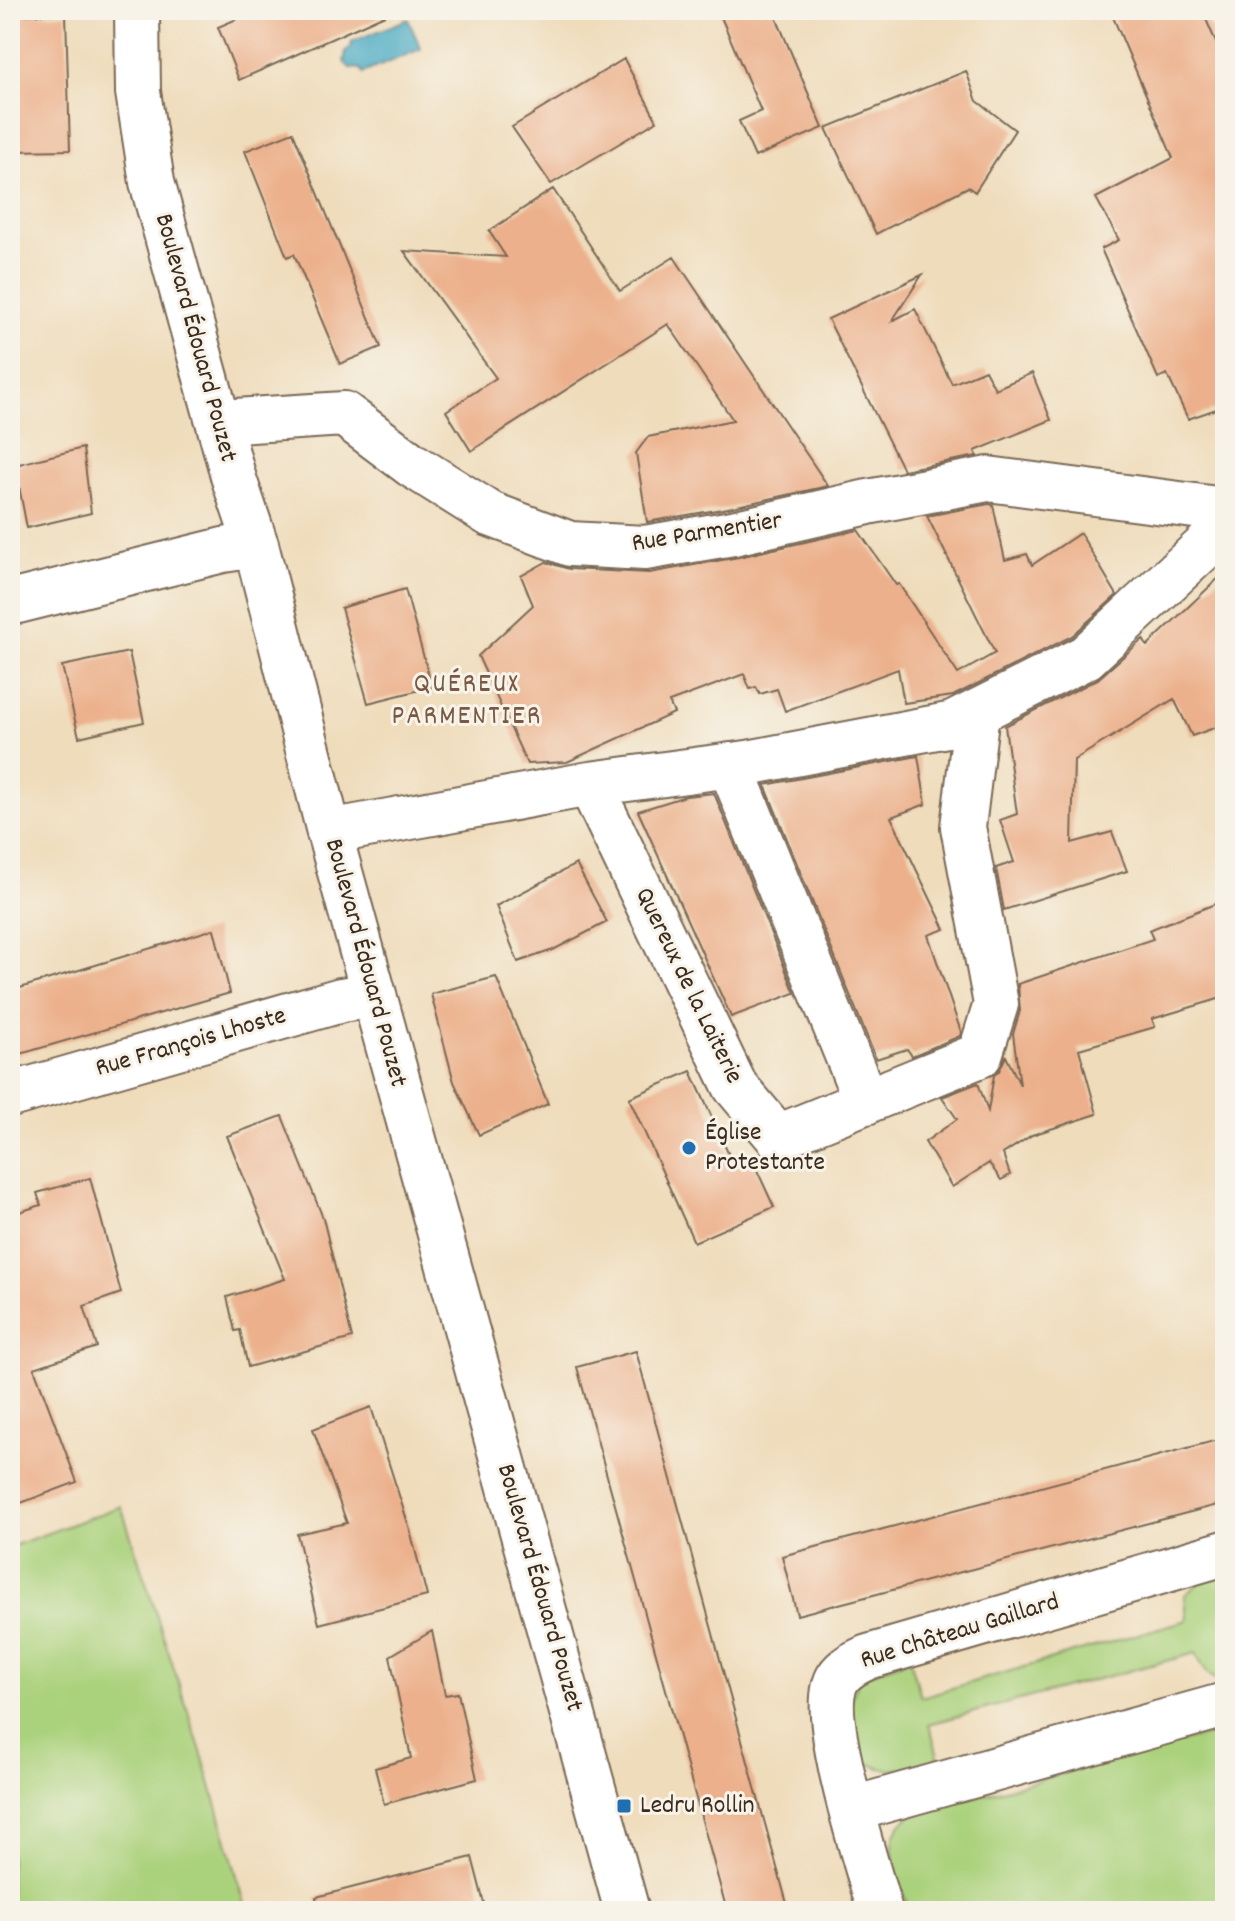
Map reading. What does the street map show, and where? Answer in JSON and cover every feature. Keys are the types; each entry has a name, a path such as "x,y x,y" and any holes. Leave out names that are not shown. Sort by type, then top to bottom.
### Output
{"street":[{"name":"Boulevard Édouard Pouzet","path":"137,10 138,92 152,182 234,479 256,545 329,832 627,1911"},
{"name":"Rue Parmentier","path":"220,422 344,414 412,465 490,514 570,544 645,548 733,533 988,479 1225,510"},
{"path":"329,832 590,784 730,765 953,724 1086,657 1225,528"},
{"path":"10,603 223,550 256,545"},
{"name":"Quereux de la Laiterie","path":"590,784 735,1086 778,1137 980,1055 996,1004 963,827 977,712"},
{"path":"730,765 866,1102"},
{"name":"Rue François Lhoste","path":"10,1095 341,1000 374,995"},
{"name":"Rue Château Gaillard","path":"880,1911 832,1721 831,1696 837,1678 848,1666 868,1657 1225,1553"},
{"path":"853,1809 1225,1705"}],"green space":[{"path":"121,1506 204,1761 247,1911 10,1911 10,1547"},
{"path":"1225,1571 1225,1681 1210,1675 1196,1653 929,1724 939,1759 927,1763 889,1770 867,1762 859,1752 848,1713 860,1677 910,1659 921,1697 1187,1620 1185,1595 1203,1579"},
{"path":"1225,1730 1225,1905 1196,1911 909,1911 896,1869 893,1843 905,1821 918,1812"}],"water":[{"path":"408,19 421,49 363,73 361,69 350,68 344,62 351,42"}],"building":[{"path":"258,10 396,10 239,80 218,27"},
{"path":"718,10 773,10 823,128 755,157 739,121 761,111"},
{"path":"1110,10 1202,10 1225,63 1225,406 1188,419 1167,374 1158,378 1101,249 1119,240 1096,198 1173,158"},
{"path":"66,14 70,150 10,151 10,15"},
{"path":"624,59 657,121 551,184 512,127"},
{"path":"966,71 977,101 1015,130 975,192 968,187 876,234 826,128"},
{"path":"293,132 381,347 340,364 294,254 287,257 245,151"},
{"path":"553,189 620,291 674,257 828,486 647,522 636,453 648,437 733,420 668,324 471,451 446,411 496,378 404,251 506,257 489,231"},
{"path":"922,275 892,321 915,309 952,384 985,370 995,389 1032,373 1051,420 975,451 977,456 903,470 828,319"},
{"path":"83,448 91,513 27,528 15,465"},
{"path":"993,505 1005,560 1027,554 1032,565 1080,533 1117,595 1072,636 953,696 904,703 898,669 785,711 777,689 760,694 756,687 750,689 744,674 669,702 674,713 567,762 527,764 478,656 533,605 521,576 546,562 569,569 649,573 739,557 858,530 896,585 899,584 958,674 995,653 927,516"},
{"path":"1225,572 1225,724 1192,736 1174,699 1074,760 1072,843 1112,832 1127,871 1004,910 996,868 1014,862 1000,820 1017,814 1005,726 1098,679 1143,639 1147,646"},
{"path":"405,589 432,687 368,703 341,608"},
{"path":"129,652 144,722 79,737 62,666"},
{"path":"918,756 926,804 891,817 945,929 928,935 961,1032 960,1036 912,1056 907,1049 876,1059 765,785"},
{"path":"714,793 795,993 731,1017 638,811 686,796"},
{"path":"576,864 607,922 553,950 518,962 496,906"},
{"path":"1225,900 1225,997 1152,1019 1155,1027 1079,1049 1097,1114 1032,1135 1003,1154 1010,1175 1001,1180 989,1163 952,1187 925,1142 957,1119 942,1097 978,1083 988,1111 994,1075 1006,1056 1020,1085 1013,1034 1020,1011 1018,984 1153,939 1149,930"},
{"path":"214,929 230,993 10,1057 10,991"},
{"path":"496,977 548,1104 479,1135 454,1082 431,994"},
{"name":"Église Protestante","path":"691,1071 733,1164 751,1157 774,1207 694,1242 629,1098"},
{"path":"282,1116 323,1218 352,1338 248,1367 240,1330 235,1331 227,1297 285,1279 227,1136"},
{"path":"90,1178 121,1293 84,1306 97,1347 34,1368 77,1482 10,1507 10,1215 41,1205 37,1193"},
{"path":"636,1351 789,1911 727,1911 577,1367"},
{"path":"371,1407 410,1530 427,1596 319,1624 297,1534 347,1523 313,1429"},
{"path":"1225,1438 1225,1503 797,1615 782,1556"},
{"path":"432,1631 445,1695 458,1693 477,1779 384,1804 375,1768 411,1758 390,1656"},
{"path":"472,1857 486,1911 318,1911 316,1897"}],"place":[{"name":"Église Protestante","path":"689,1148"},
{"name":"Ledru Rollin","path":"624,1806"}],"district":[{"name":"QUÉREUX PARMENTIER","path":"467,702"}]}
